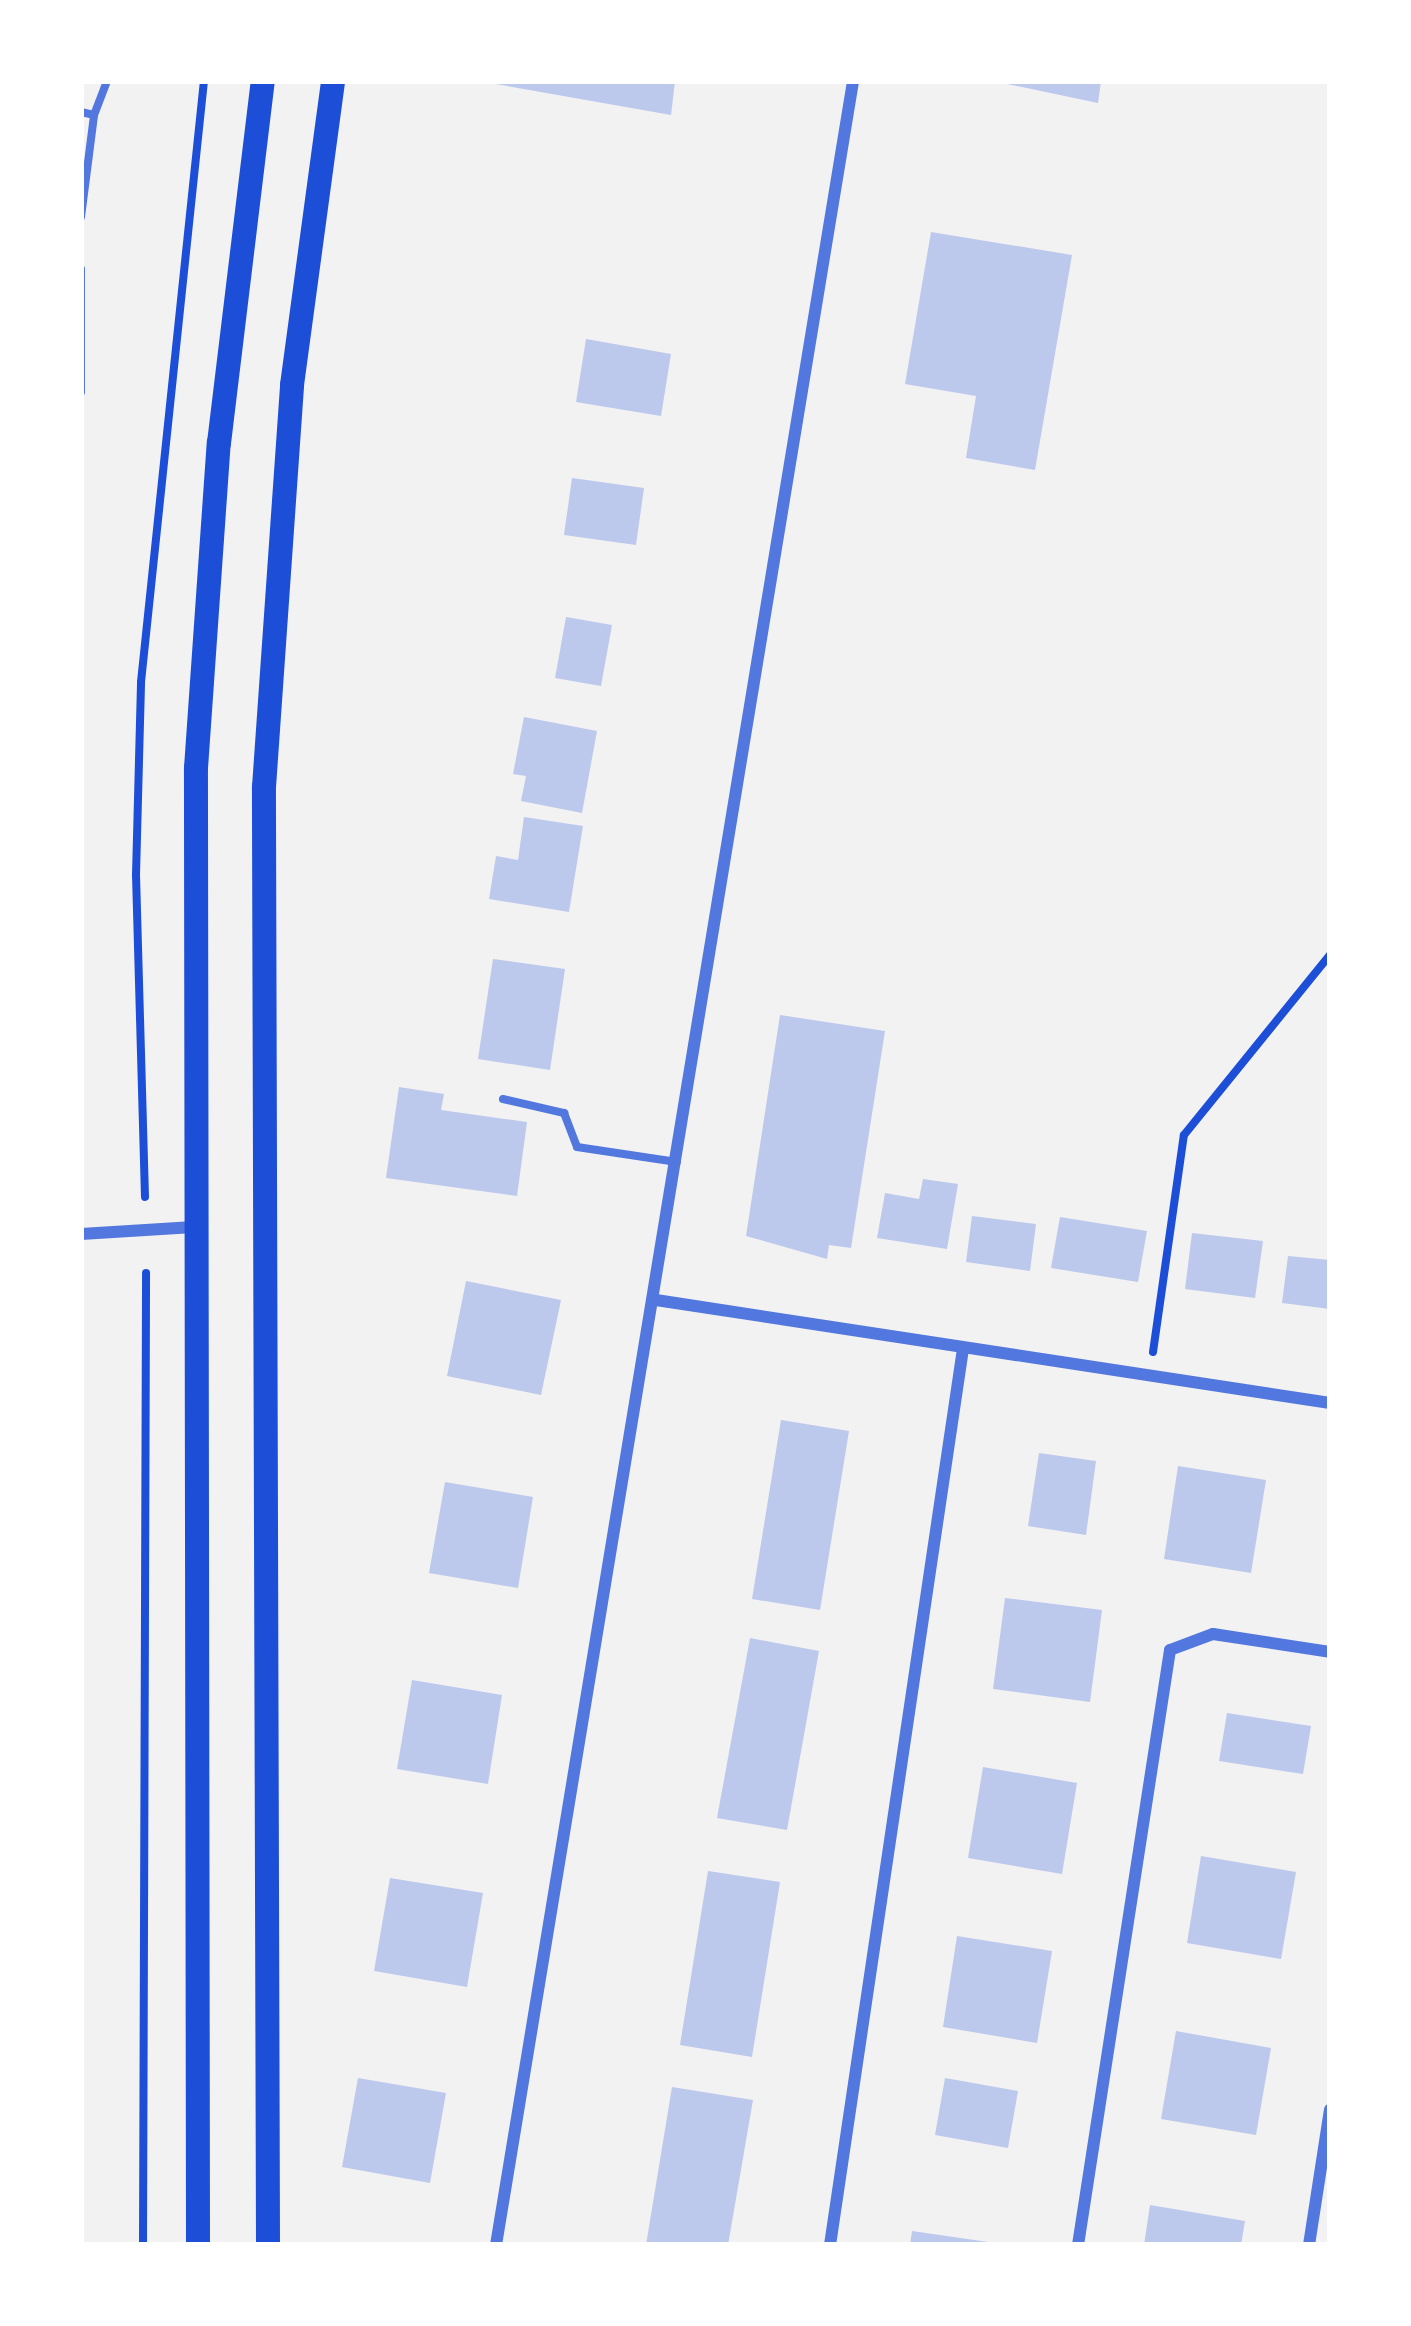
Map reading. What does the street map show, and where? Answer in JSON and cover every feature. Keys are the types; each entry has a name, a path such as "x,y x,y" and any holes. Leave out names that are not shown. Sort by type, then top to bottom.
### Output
{"main road":[{"path":"198,2245 194,1227 200,663 263,81"},
{"path":"268,2245 264,787 290,405 333,81"}],"street":[{"path":"496,2245 656,1300 854,81"},
{"path":"81,1234 194,1227"},
{"path":"656,1300 1330,1403"},
{"path":"830,2245 963,1349"},
{"path":"1078,2245 1170,1650 1213,1634 1330,1652"},
{"path":"1310,2245 1330,2110"}],"lane":[{"path":"81,217 94,115 107,81"},
{"path":"81,112 94,115"},
{"path":"81,268 81,392"},
{"path":"503,1099 564,1114 577,1147 678,1162"}],"path":[{"path":"145,1197 136,875 141,682 204,81"},
{"path":"1149,1377 1184,1135 1330,955"},
{"path":"142,2245 146,1273"}],"building":[{"path":"479,81 675,81 671,115"},
{"path":"993,81 1101,81 1098,103"},
{"path":"931,232 1072,255 1035,470 966,458 976,396 905,384"},
{"path":"586,339 671,354 661,416 576,402"},
{"path":"572,478 644,488 636,545 564,535"},
{"path":"566,617 612,625 601,686 555,678"},
{"path":"524,717 597,731 582,813 521,801 526,776 513,774"},
{"path":"524,817 583,826 569,912 489,899 496,856 518,860"},
{"path":"493,959 565,969 550,1070 478,1059"},
{"path":"780,1015 885,1031 851,1248 829,1245 827,1259 746,1236"},
{"path":"399,1087 444,1094 441,1110 527,1122 517,1196 386,1178"},
{"path":"923,1179 958,1184 947,1249 877,1238 885,1193 919,1199"},
{"path":"972,1216 1036,1224 1030,1271 966,1262"},
{"path":"1060,1217 1147,1231 1138,1282 1051,1268"},
{"path":"1192,1233 1263,1241 1255,1298 1185,1289"},
{"path":"1288,1256 1330,1260 1330,1309 1282,1303"},
{"path":"466,1281 561,1300 541,1395 447,1376"},
{"path":"781,1420 849,1431 820,1610 752,1599"},
{"path":"1039,1453 1096,1461 1086,1535 1028,1526"},
{"path":"1178,1466 1266,1480 1251,1573 1164,1559"},
{"path":"445,1482 533,1497 518,1588 429,1573"},
{"path":"1005,1598 1102,1610 1090,1702 993,1689"},
{"path":"750,1638 819,1651 787,1830 717,1818"},
{"path":"412,1680 502,1695 488,1784 397,1769"},
{"path":"1227,1713 1311,1726 1303,1774 1219,1761"},
{"path":"983,1767 1077,1783 1062,1874 968,1858"},
{"path":"1201,1856 1296,1872 1281,1959 1187,1943"},
{"path":"708,1871 780,1882 752,2057 680,2045"},
{"path":"390,1878 483,1893 467,1987 374,1971"},
{"path":"957,1936 1052,1951 1037,2043 943,2027"},
{"path":"1176,2031 1271,2048 1256,2135 1161,2119"},
{"path":"358,2078 446,2093 430,2183 342,2167"},
{"path":"945,2078 1018,2091 1008,2148 935,2135"},
{"path":"672,2087 753,2100 728,2245 646,2245"},
{"path":"1150,2205 1245,2221 1241,2245 1144,2245"},
{"path":"912,2231 988,2242 988,2245 910,2245"}]}
